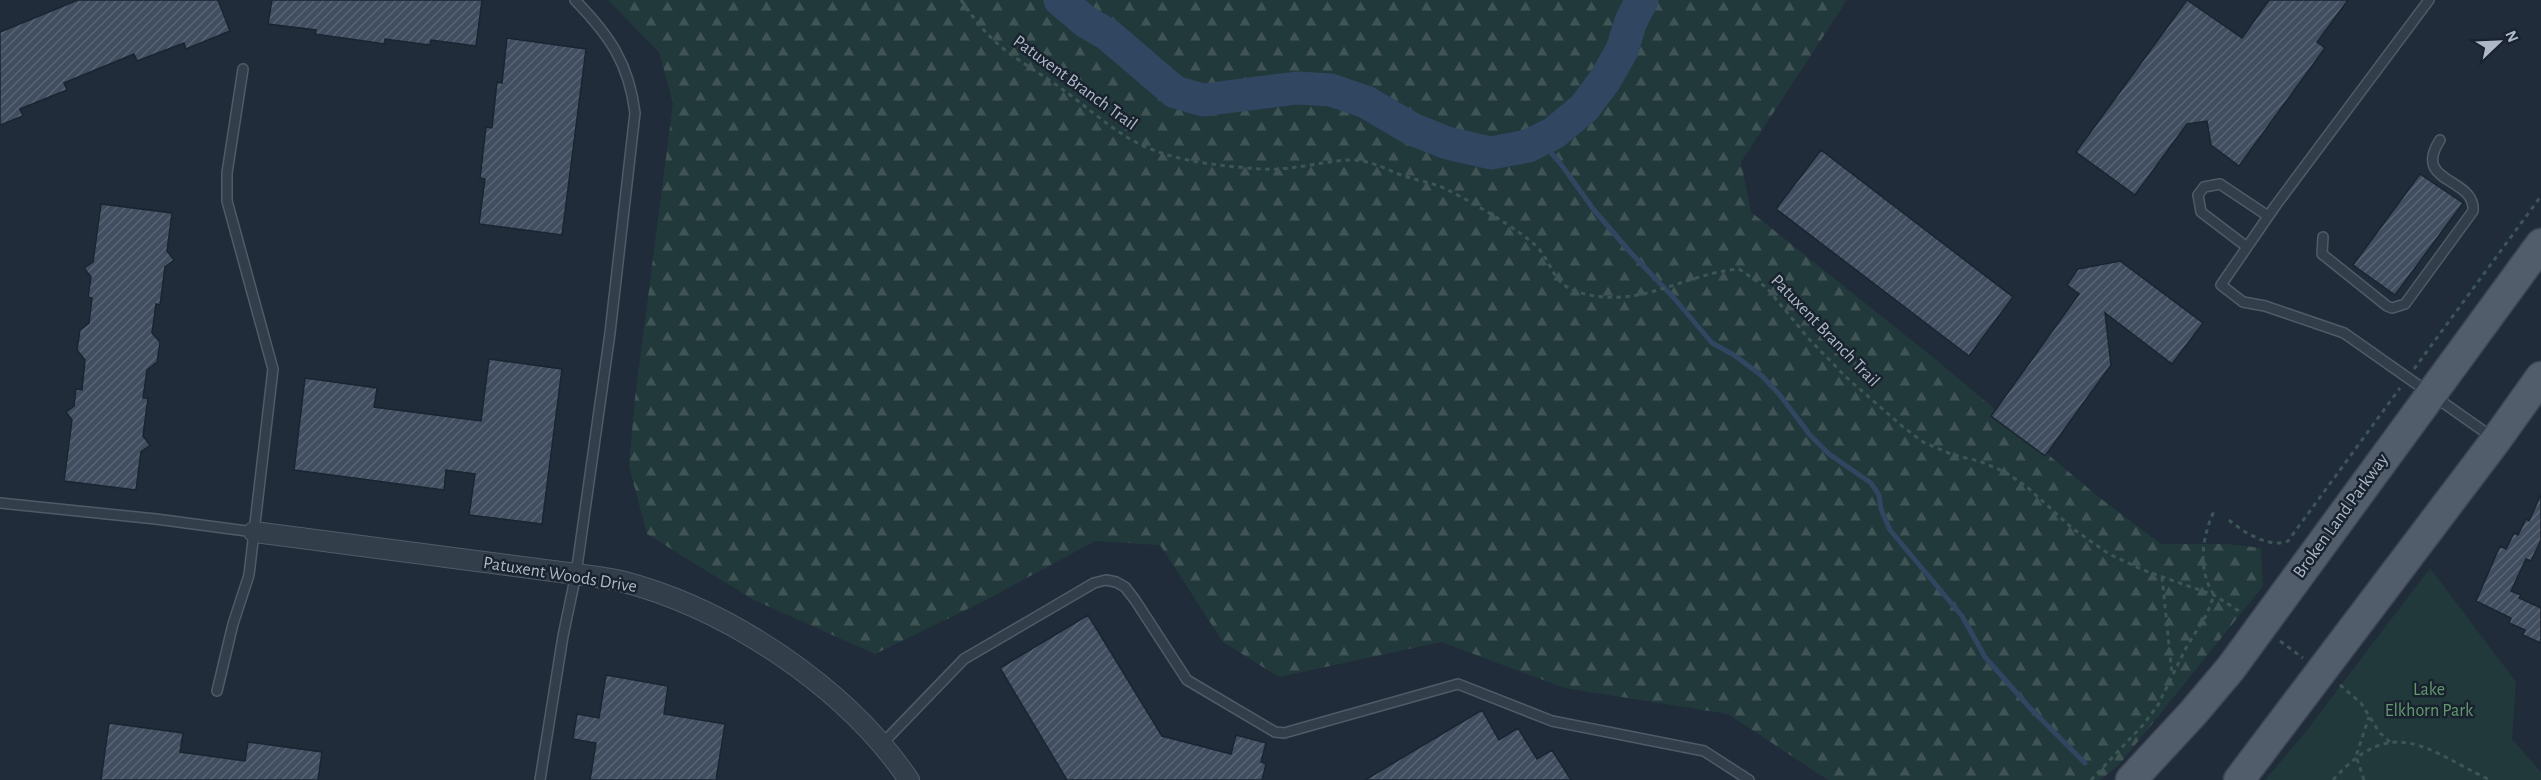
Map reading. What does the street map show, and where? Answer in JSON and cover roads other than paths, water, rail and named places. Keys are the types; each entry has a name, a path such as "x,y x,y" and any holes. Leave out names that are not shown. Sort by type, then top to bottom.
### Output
{"main road":[{"name":"Broken Land Parkway","path":"2131,780 2231,668 2541,244"},
{"path":"2239,780 2541,377"}],"street":[{"name":"Patuxent Woods Drive","path":"254,532 576,574 619,581 648,590 726,622 757,641 825,691 881,745 909,780"}],"lane":[{"path":"540,780 563,636 576,574 610,333 635,113 632,88 616,49 601,27 575,0"},
{"path":"2429,0 2268,216 2221,285 2243,302 2283,311 2344,333 2496,440"},
{"path":"217,691 233,624 247,587 273,369 227,201 227,173 243,69"},
{"path":"2323,237 2322,254 2343,273 2387,306 2392,308 2405,304 2425,280 2473,211 2471,198 2433,166 2432,154 2440,140"},
{"path":"2247,247 2201,212 2198,195 2204,187 2220,184 2268,216"},
{"path":"0,503 254,532"},
{"path":"881,745 964,660 1095,583 1106,580 1125,587 1187,680 1275,732 1284,733 1458,684 1552,721 1704,751 1749,780"}],"waterway":[{"path":"1060,0 1086,22 1107,34 1175,92 1203,100 1297,88 1331,90 1366,102 1412,129 1447,143 1491,153 1528,146 1554,133 1584,108 1605,80 1622,50 1631,21 1642,0"},
{"path":"1540,140 1594,210 1712,343 1734,355 1762,376 1779,394 1810,435 1829,454 1871,483 1879,495 1881,509 1890,530 1962,616 1985,657 2029,707 2085,763"}],"park label":[{"name":"Lake Elkhorn Park","path":"2429,700"}]}
